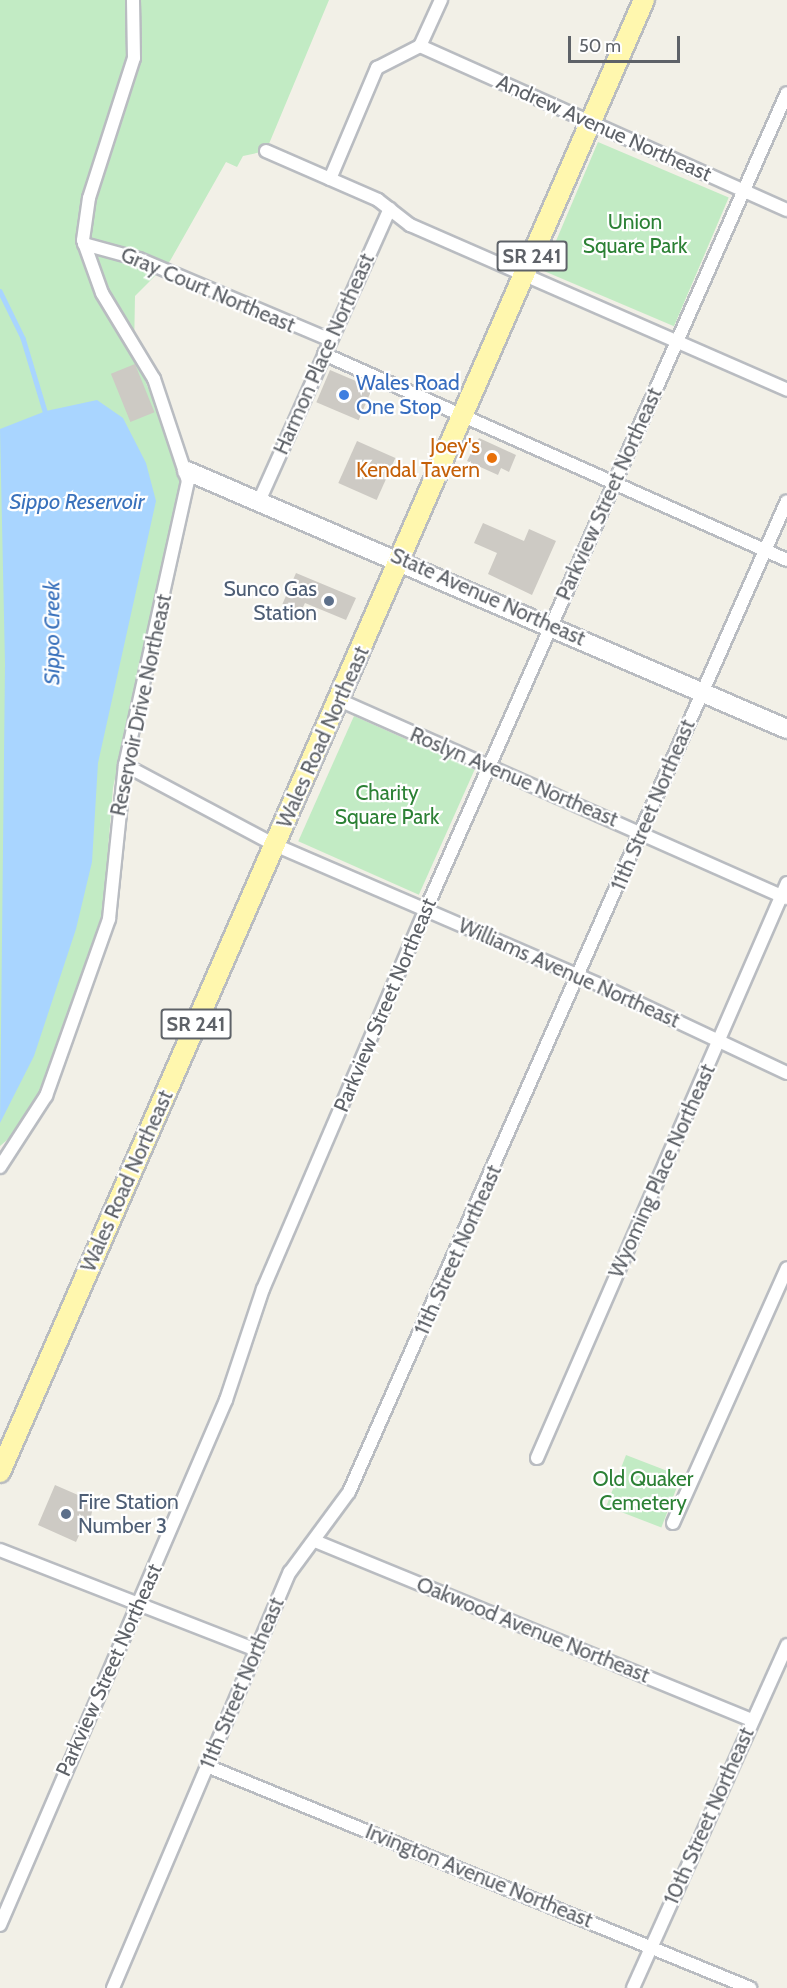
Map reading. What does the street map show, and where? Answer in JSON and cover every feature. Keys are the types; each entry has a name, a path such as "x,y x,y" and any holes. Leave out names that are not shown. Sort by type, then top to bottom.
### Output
{"main road":[{"name":"Wales Road Northeast","path":"0,1472 644,0"}],"street":[{"path":"133,0 130,75 88,198 84,244 102,293 154,379 187,471"},
{"path":"330,178 377,68 420,46 441,0"},
{"name":"Andrew Avenue Northeast","path":"420,46 787,210"},
{"name":"Parkview Street Northeast","path":"0,1925 226,1400 264,1289 426,909 787,93"},
{"path":"266,151 330,178 390,209 410,225 787,390"},
{"name":"Harmon Place Northeast","path":"260,499 390,209"},
{"name":"Gray Court Northeast","path":"84,244 139,259 331,340"},
{"path":"324,354 787,560"},
{"name":"State Avenue Northeast","path":"187,471 401,558 787,729"},
{"name":"Reservoir Drive Northeast","path":"0,1167 46,1096 92,978 109,919 125,765 187,471"},
{"name":"11th Street Northeast","path":"113,1988 290,1572 349,1492 787,501"},
{"name":"Roslyn Avenue Northeast","path":"339,700 641,832 784,898"},
{"name":"Williams Avenue Northeast","path":"125,765 275,845 578,976 787,1072"},
{"name":"Wyoming Place Northeast","path":"537,1458 718,1042 784,898 787,883"},
{"path":"673,1523 787,1268"},
{"name":"Oakwood Avenue Northeast","path":"315,1541 752,1720"},
{"path":"0,1550 256,1650"},
{"name":"10th Street Northeast","path":"633,1988 787,1645"},
{"name":"Irvington Avenue Northeast","path":"207,1766 750,1988"}],"green space":[{"path":"0,0 329,0 266,151 243,156 237,167 226,162 170,261 135,296 134,352 175,457 180,484 113,788 103,911 59,1049 25,1125 0,1146"},
{"name":"Union Square Park","path":"598,142 729,197 674,326 543,271"},
{"name":"Charity Square Park","path":"354,716 475,770 419,895 298,841"},
{"name":"Old Quaker Cemetery","path":"626,1455 681,1476 661,1527 606,1506"}],"water":[{"name":"Sippo Reservoir","path":"97,400 123,418 146,463 156,501 98,763 92,862 76,929 34,1056 0,1123 5,664 0,429 46,411"}],"building":[{"path":"135,364 154,412 130,422 111,374"},
{"name":"Wales Road One Stop","path":"330,370 372,388 359,420 316,402"},
{"name":"Joey's Kendal Tavern","path":"479,438 516,455 509,472 501,468 498,475 467,461"},
{"path":"357,441 395,458 377,500 338,483"},
{"path":"483,523 524,541 529,529 556,541 532,595 488,574 497,553 474,543"},
{"path":"296,573 356,598 346,620 305,603 300,613 282,605"},
{"path":"55,1485 94,1502 88,1531 82,1529 76,1542 38,1525"}],"waterway":[{"name":"Sippo Creek","path":"0,291 23,338 46,414"}],"place":[{"name":"Wales Road One Stop","path":"344,395"},
{"name":"Joey's Kendal Tavern","path":"492,458"},
{"name":"Sunco Gas Station","path":"329,601"},
{"name":"Fire Station Number 3","path":"66,1514"}]}
